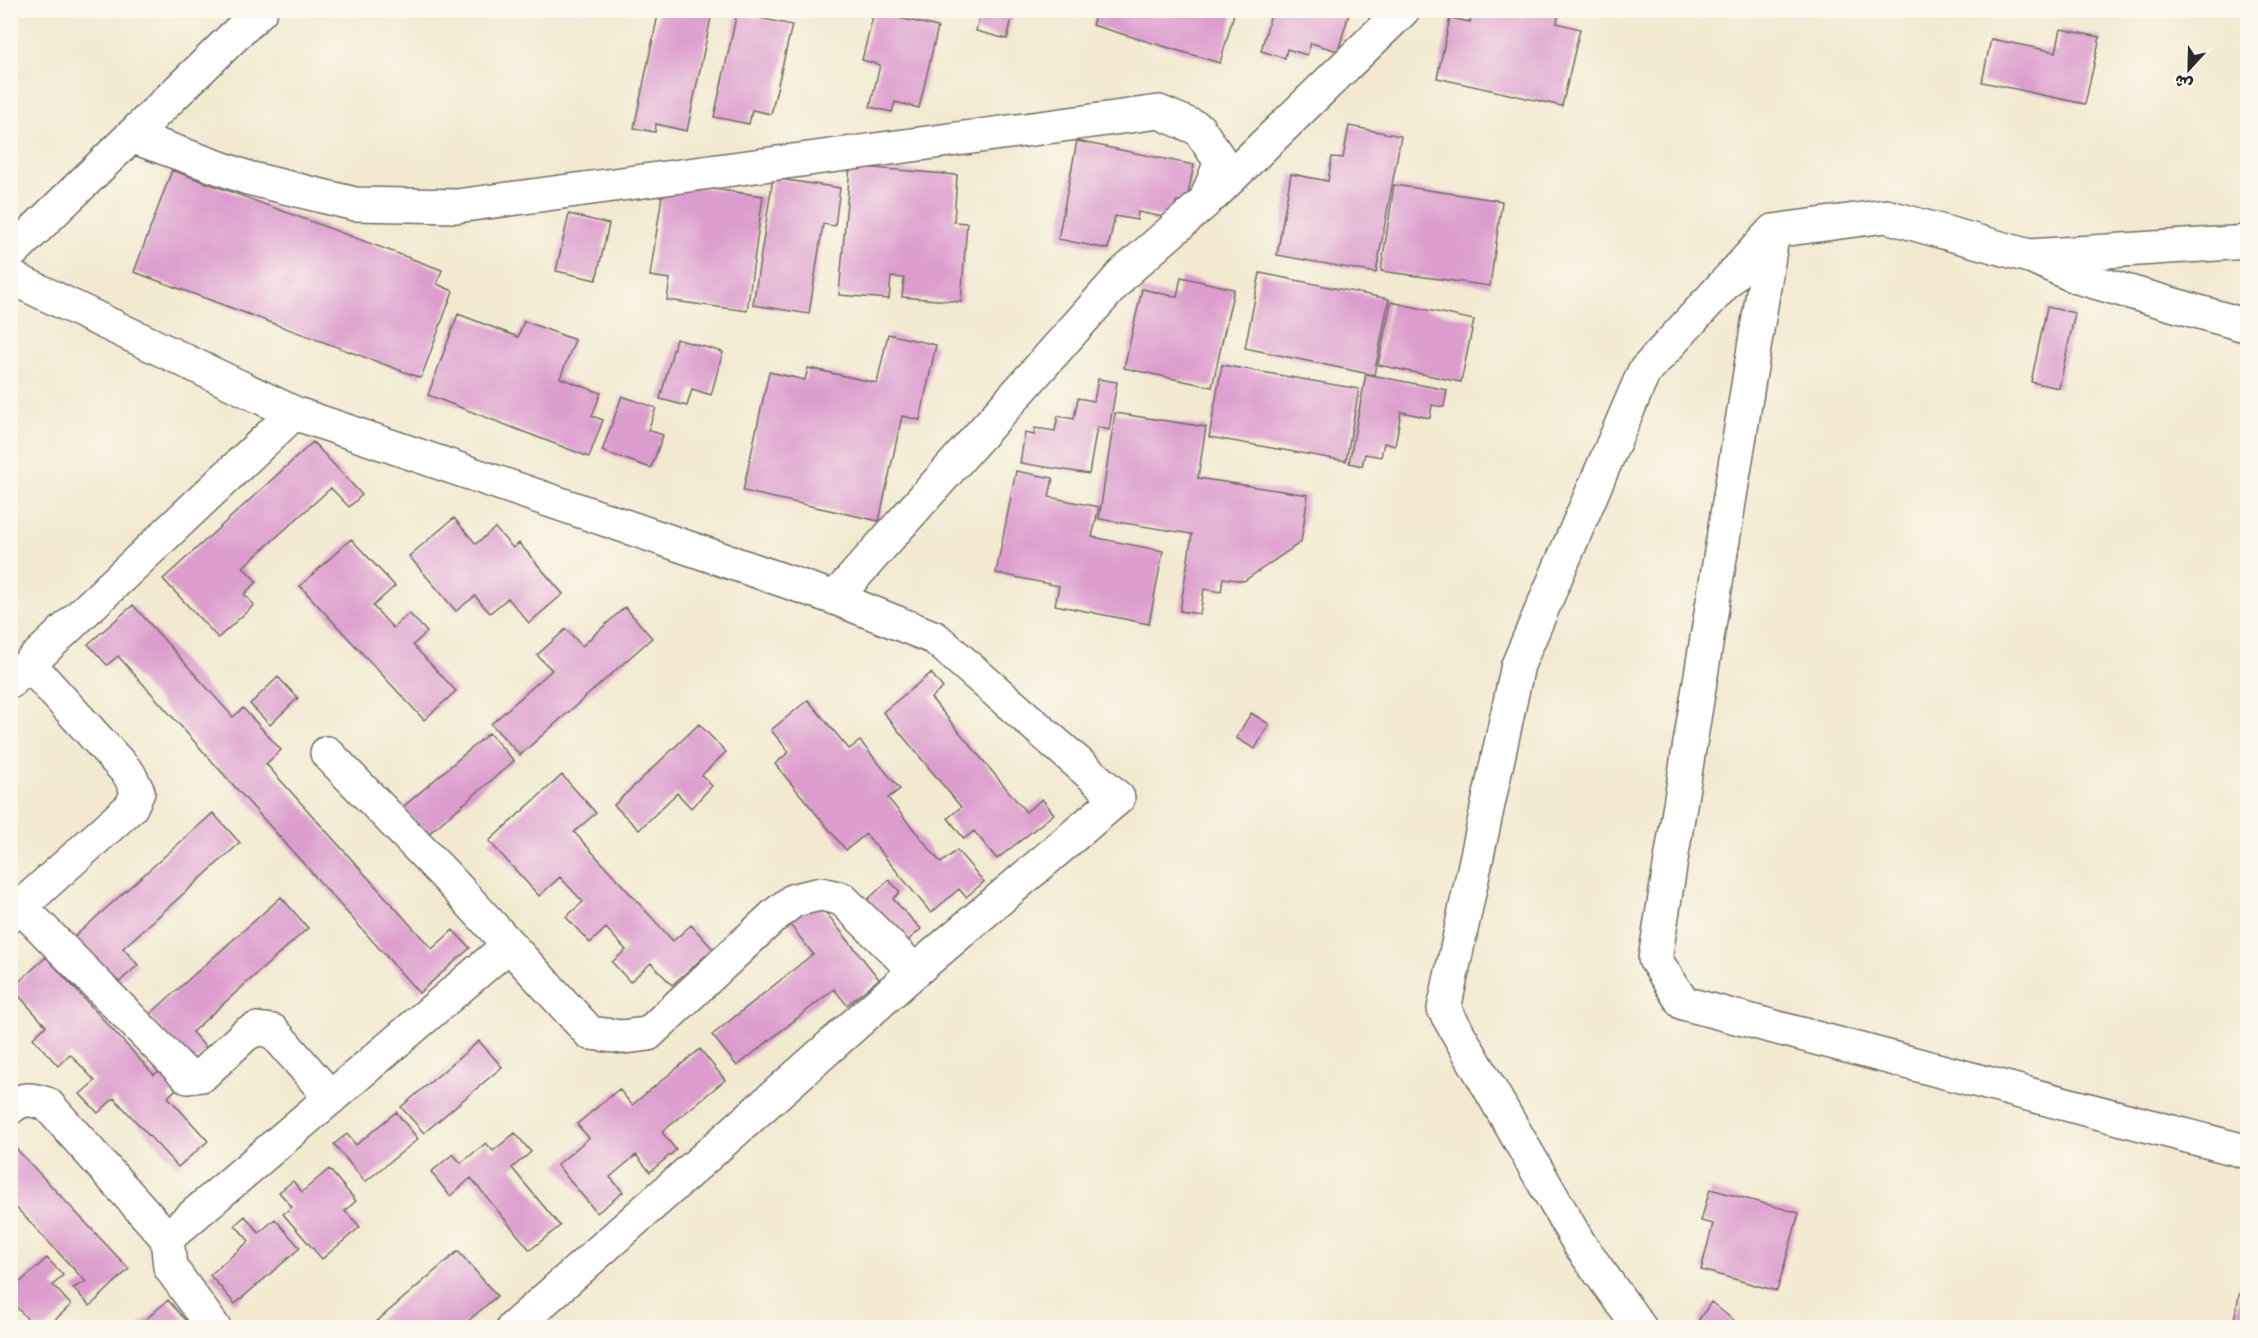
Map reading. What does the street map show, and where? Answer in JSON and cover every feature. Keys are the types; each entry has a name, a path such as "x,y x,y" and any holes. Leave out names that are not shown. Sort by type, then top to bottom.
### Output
{"street":[{"path":"10,254 261,10"},
{"path":"835,598 1124,273 1205,202 1403,10"},
{"path":"131,136 248,178 355,204 457,206 1159,112 1199,129 1221,162 1205,202"},
{"path":"1640,1328 1580,1245 1444,1009 1518,665 1644,372 1773,231 1886,216 2029,256 2078,277 2247,326"},
{"path":"1773,231 1655,959 1683,1003 2247,1152"},
{"path":"2029,256 2247,242"},
{"path":"10,277 294,413 835,598 935,638 1118,798 915,971 513,1328"},
{"path":"294,413 20,673 129,774 138,792 131,807 16,911 188,1077 202,1075 246,1034 257,1029 273,1031 331,1098"},
{"path":"327,753 444,874 590,1033 622,1037 648,1034 775,915 794,900 821,894 842,898 915,971"},
{"path":"167,1238 509,945"},
{"path":"10,1108 17,1102 31,1099 47,1104 167,1238 170,1268 214,1328"}],"building":[{"path":"659,10 702,10 712,13 687,131 656,124 655,132 634,128"},
{"path":"981,10 1014,10 1007,39 976,31"},
{"path":"1097,10 1235,10 1220,63 1092,25"},
{"path":"1272,10 1350,10 1338,51 1311,43 1307,55 1287,49 1285,58 1261,51"},
{"path":"1473,10 1559,10 1557,23 1580,29 1562,106 1437,78 1450,18 1470,22"},
{"path":"874,12 938,27 919,108 895,102 892,112 870,107 880,65 862,60"},
{"path":"737,13 792,25 771,114 752,110 749,124 714,117"},
{"path":"2061,29 2100,37 2085,104 1982,82 1991,39 2056,52"},
{"path":"1349,126 1401,136 1376,273 1277,255 1291,174 1328,181 1332,157 1343,158"},
{"path":"1077,141 1194,165 1186,203 1176,201 1173,219 1138,212 1137,220 1115,216 1108,249 1058,239"},
{"path":"850,166 957,175 954,222 967,223 961,302 902,297 904,278 891,277 889,299 839,295"},
{"path":"172,170 442,270 437,284 453,291 421,378 134,272"},
{"path":"773,178 840,188 835,226 823,224 809,314 753,305"},
{"path":"664,182 763,196 747,311 667,300 670,279 650,276"},
{"path":"1394,185 1502,201 1490,286 1381,271"},
{"path":"569,214 609,224 596,280 556,271"},
{"path":"1260,273 1389,299 1374,375 1245,348"},
{"path":"1181,277 1234,289 1212,387 1124,368 1142,289 1177,297"},
{"path":"1391,302 1474,320 1461,382 1378,365"},
{"path":"2047,307 2075,313 2059,388 2031,382"},
{"path":"458,314 518,337 524,321 575,340 560,378 601,393 592,416 603,420 589,457 428,395"},
{"path":"888,334 936,345 920,420 902,416 879,521 743,491 769,372 805,380 808,368 877,383"},
{"path":"676,339 723,352 711,395 692,389 687,406 660,399"},
{"path":"1222,365 1359,389 1346,461 1209,437"},
{"path":"1366,374 1447,390 1444,407 1432,405 1430,418 1401,412 1395,446 1384,443 1381,457 1365,454 1362,466 1349,463"},
{"path":"1098,379 1117,382 1109,430 1097,427 1089,474 1020,463 1025,433 1034,435 1035,428 1055,431 1058,416 1074,419 1078,398 1094,401"},
{"path":"622,396 656,408 648,430 663,435 651,468 602,451"},
{"path":"1115,413 1206,427 1198,478 1308,495 1301,542 1244,581 1223,578 1221,592 1204,589 1200,614 1180,611 1192,534 1099,519"},
{"path":"313,442 362,495 349,507 331,488 243,567 257,582 244,594 254,605 218,638 163,579"},
{"path":"1016,471 1053,478 1049,497 1099,507 1092,537 1163,551 1149,624 1055,605 1059,586 996,573"},
{"path":"454,518 476,544 495,528 513,548 519,543 563,594 529,623 508,598 490,613 475,596 456,611 409,556"},
{"path":"351,539 395,586 373,606 393,628 409,613 427,632 413,645 456,691 424,720 300,586"},
{"path":"133,605 233,717 243,708 281,750 266,764 432,949 453,930 470,948 419,993 118,656 107,665 88,644"},
{"path":"625,607 652,638 520,755 491,724 552,670 537,655 566,629 582,646"},
{"path":"931,673 943,688 931,698 1026,812 1042,799 1054,814 997,859 974,831 964,839 948,818 961,807 883,712"},
{"path":"278,677 298,698 270,725 250,704"},
{"path":"808,700 849,749 860,741 900,789 888,798 941,863 957,850 984,882 966,897 959,889 931,913 866,834 846,850 775,764 789,752 771,730"},
{"path":"1251,713 1269,724 1255,749 1236,738"},
{"path":"699,724 726,752 702,775 712,786 691,808 677,793 639,830 614,805"},
{"path":"489,733 514,761 427,835 403,807"},
{"path":"562,775 596,813 574,832 673,941 691,925 713,949 672,985 651,963 630,982 612,962 626,950 606,928 590,943 566,917 583,902 560,877 539,896 489,841"},
{"path":"213,813 240,843 123,948 138,965 117,984 74,937"},
{"path":"889,880 900,892 893,899 921,929 904,944 865,902"},
{"path":"281,897 308,928 192,1032 208,1050 193,1064 149,1015"},
{"path":"815,899 879,979 847,1005 834,989 737,1066 712,1035 813,954 787,921"},
{"path":"46,957 154,1075 163,1067 180,1085 168,1097 208,1141 178,1167 114,1098 98,1113 80,1094 95,1081 70,1054 58,1066 33,1038 46,1026 12,988"},
{"path":"479,1041 502,1067 424,1133 401,1107"},
{"path":"700,1049 725,1080 662,1132 676,1150 650,1172 636,1155 610,1177 623,1192 597,1213 557,1165 589,1138 577,1124 619,1089 632,1105"},
{"path":"396,1112 418,1139 365,1182 334,1144 347,1134 356,1145"},
{"path":"515,1133 531,1152 512,1168 560,1226 530,1250 471,1178 450,1196 431,1172 453,1154 461,1163 486,1143 493,1151"},
{"path":"10,1142 129,1269 90,1306 73,1288 86,1282 10,1201"},
{"path":"329,1169 356,1201 345,1211 360,1227 322,1259 283,1214 292,1207 279,1192 293,1181 302,1192"},
{"path":"1710,1189 1799,1213 1777,1291 1701,1270 1713,1224 1701,1221"},
{"path":"245,1216 259,1233 275,1219 300,1248 235,1304 210,1275 249,1241 235,1225"},
{"path":"458,1251 497,1296 460,1328 369,1328"},
{"path":"47,1258 63,1275 53,1285 71,1305 46,1328 36,1328 10,1300 10,1291"},
{"path":"2240,1292 2248,1294 2248,1328 2232,1328"},
{"path":"168,1300 192,1328 136,1328"},
{"path":"1711,1302 1743,1328 1704,1328 1698,1321"}]}
